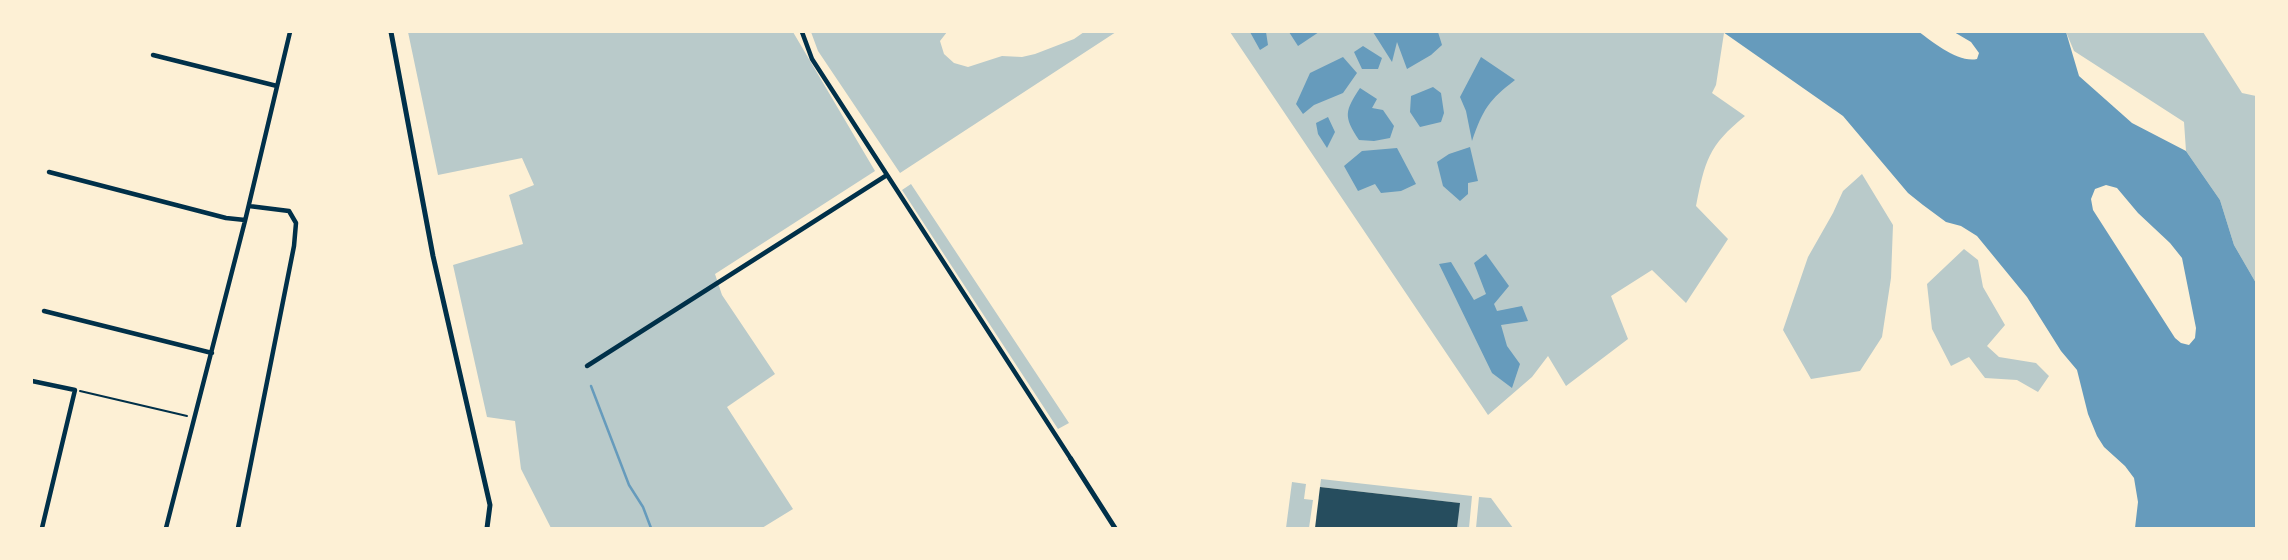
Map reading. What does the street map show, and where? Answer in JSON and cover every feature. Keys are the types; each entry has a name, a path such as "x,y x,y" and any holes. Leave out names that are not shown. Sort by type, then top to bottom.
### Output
{"street":[{"path":"166,528 212,353 290,32"},
{"path":"391,32 433,256 490,505 486,528"},
{"path":"802,32 812,59 1115,528"},
{"path":"153,55 277,86"},
{"path":"49,172 226,218 245,220"},
{"path":"587,366 887,175"},
{"path":"238,528 294,246 296,223 289,211 248,206"},
{"path":"44,311 212,353"},
{"path":"32,381 75,390 42,528"}],"path":[{"path":"75,390 195,417"}],"shaded area":[{"path":"408,32 793,32 875,171 715,274 722,295 775,374 727,407 793,509 762,528 551,528 521,469 515,421 487,417 453,265 523,244 509,195 534,185 522,158 438,175"},
{"path":"811,32 947,32 940,41 944,54 954,63 968,67 1002,56 1022,57 1035,54 1074,39 1084,32 1116,32 900,173 818,51"},
{"path":"1230,32 1723,32 1716,85 1712,93 1745,116 1723,136 1710,155 1696,206 1728,239 1686,303 1652,270 1611,296 1628,339 1566,386 1548,356 1532,377 1488,415"},
{"path":"2066,32 2203,32 2242,93 2256,96 2256,283 2234,245 2220,200 2186,151 2184,122 2074,51"},
{"path":"1862,174 1893,225 1891,278 1882,337 1860,371 1811,379 1783,330 1808,257 1843,191"},
{"path":"911,184 1069,423 1058,429 902,190"},
{"path":"1964,249 1978,260 1983,287 2005,325 1987,346 1999,357 2036,363 2049,376 2038,392 2017,380 1985,378 1969,357 1951,366 1932,329 1927,284"},
{"path":"1321,479 1472,496 1469,528 1457,528 1459,503 1320,487"},
{"path":"1292,482 1306,484 1304,499 1313,500 1309,528 1286,528"},
{"path":"1479,497 1491,498 1513,528 1476,528"}],"water":[{"path":"1250,32 1266,32 1268,45 1260,50"},
{"path":"1289,32 1319,32 1298,46"},
{"path":"1373,32 1438,32 1442,45 1407,69 1397,42 1392,62"},
{"path":"1723,32 1919,32 1946,51 1962,58 1977,59 1979,53 1971,42 1954,32 2066,32 2079,76 2132,123 2186,151 2220,200 2234,245 2256,283 2256,528 2135,528 2138,502 2134,478 2097,436 2088,414 2077,370 2061,351 2027,297 1977,236 1961,226 1946,222 1908,193 1843,116","holes":["2106,185 2117,188 2182,258 2196,328 2195,338 2189,345 2175,338 2093,210 2091,199 2095,189"]},
{"path":"1363,46 1382,58 1378,69 1362,69 1354,52"},
{"path":"1343,57 1357,73 1343,93 1314,105 1303,114 1296,104 1310,73"},
{"path":"1481,57 1515,80 1488,106 1472,141 1466,111 1460,97"},
{"path":"1433,87 1441,93 1444,113 1441,122 1420,127 1410,112 1411,96"},
{"path":"1360,88 1377,99 1372,108 1383,110 1394,126 1390,138 1359,140 1354,132 1348,114 1351,102"},
{"path":"1328,117 1335,132 1327,148 1318,134 1316,123"},
{"path":"1470,147 1478,181 1468,183 1468,194 1460,201 1443,186 1437,162 1449,154"},
{"path":"1397,148 1416,184 1401,191 1381,193 1375,184 1358,191 1344,166 1362,151"},
{"path":"1486,254 1509,286 1494,304 1497,311 1522,306 1528,321 1501,325 1507,346 1520,364 1512,388 1492,373 1439,264 1451,262 1474,300 1486,294 1474,263"}],"building":[{"path":"1320,487 1460,503 1457,528 1315,528"}],"waterway":[{"path":"591,386 629,485 643,507 651,528"}]}
